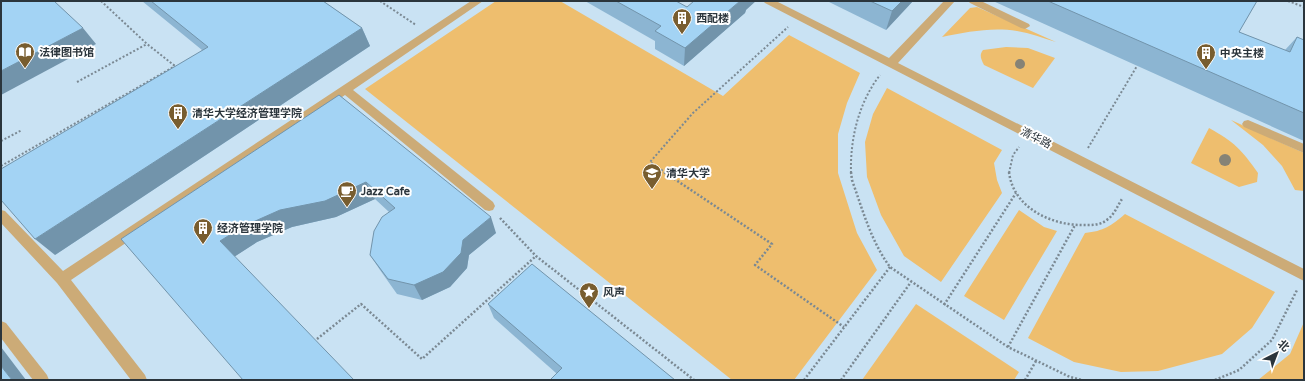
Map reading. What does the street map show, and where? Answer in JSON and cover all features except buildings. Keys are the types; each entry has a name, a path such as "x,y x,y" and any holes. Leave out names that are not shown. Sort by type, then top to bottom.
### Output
{"street":[{"path":"62,278 345,88 478,1"},
{"name":"清华路","path":"768,1 1130,186 1302,279"},
{"path":"891,63 950,1"},
{"path":"973,1 1025,26"},
{"path":"345,88 358,113"},
{"path":"345,88 489,206"},
{"path":"1248,124 1304,149"},
{"path":"1,215 62,278 140,380"},
{"path":"1,327 42,380"}],"path":[{"path":"101,1 147,44 180,70"},
{"path":"380,1 428,33"},
{"path":"1288,1 1304,7"},
{"path":"793,22 693,113 650,162 772,244 755,264 844,327"},
{"path":"77,82 147,44"},
{"path":"891,63 874,81 861,111 853,140 851,173 864,217 878,252 890,267 1008,347 1069,379 1082,380"},
{"path":"1,166 175,66"},
{"path":"1080,160 1138,66"},
{"path":"1,141 22,130"},
{"path":"1028,134 1013,155 1009,173 1016,194 1033,210 1050,220 1075,225 1098,225 1109,219 1130,186"},
{"path":"944,305 1016,194"},
{"path":"489,206 536,256 694,380"},
{"path":"1008,347 1075,225"},
{"path":"317,339 361,304 422,359 536,256"},
{"path":"804,380 890,267"},
{"path":"1215,380 1239,370 1272,340 1302,279"},
{"path":"841,380 911,282"},
{"path":"1025,380 1036,361"}],"shaded area":[{"name":"清华大学","path":"1,1 1304,1 1304,380 1,380"},
{"path":"496,1 560,1 723,96 789,35 860,73 847,103 838,134 838,173 857,233 877,270 794,380 732,380 365,89"},
{"path":"977,7 1056,42 1027,33 1007,30 979,31 942,37 970,8"},
{"path":"1006,47 1028,48 1055,58 1033,88 984,65 981,57 983,50"},
{"path":"887,88 1002,150 994,163 997,180 1002,193 941,282 904,256 881,215 867,177 865,142 873,114"},
{"path":"1231,120 1304,153 1304,191 1295,190 1282,166 1263,145"},
{"path":"1209,128 1231,142 1242,152 1258,173 1257,182 1239,187 1191,163"},
{"path":"1019,210 1044,227 1057,231 1004,320 964,296"},
{"path":"1125,214 1275,292 1252,328 1222,354 1158,371 1121,372 1074,362 1028,338 1085,233 1097,231 1107,227 1116,222"},
{"path":"916,304 1019,372 1014,380 862,380"},
{"path":"1304,322 1304,380 1258,380 1290,354"}],"place":[{"name":"西配楼","path":"682,35"},
{"name":"法律图书馆","path":"25,69"},
{"name":"中央主楼","path":"1206,70"},
{"name":"清华大学经济管理学院","path":"178,130"},
{"name":"清华大学","path":"652,190"},
{"name":"Jazz Cafe","path":"347,208"},
{"name":"经济管理学院","path":"203,245"},
{"name":"风声","path":"589,309"}]}
